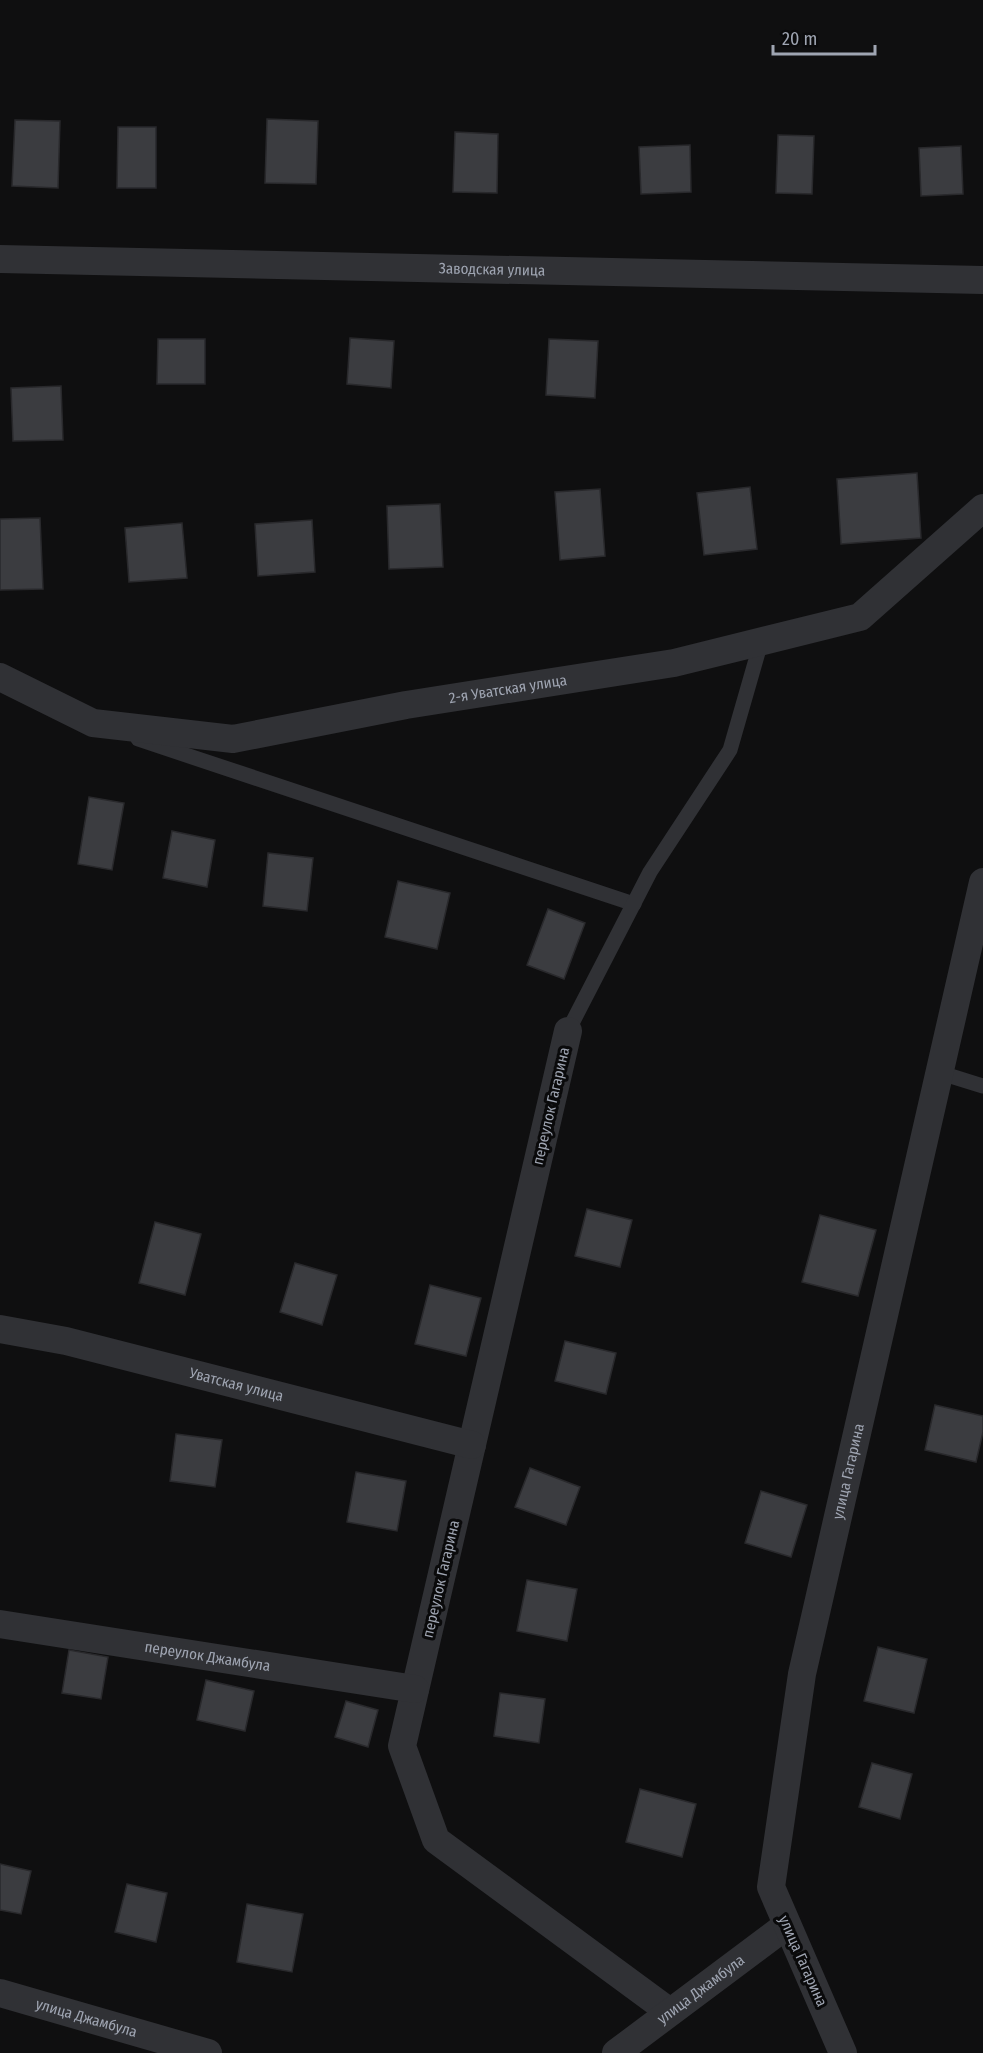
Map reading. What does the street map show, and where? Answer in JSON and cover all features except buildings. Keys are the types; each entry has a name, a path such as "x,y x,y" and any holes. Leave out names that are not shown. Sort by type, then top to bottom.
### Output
{"street":[{"name":"Заводская улица","path":"0,259 983,280"},
{"name":"2-я Уватская улица","path":"0,676 93,723 233,739 406,705 674,663 860,617 983,508"},
{"name":"улица Гагарина","path":"843,2053 771,1887 802,1674 983,882"},
{"name":"переулок Гагарина","path":"568,1031 402,1746 436,1840 670,2012"},
{"name":"Уватская улица","path":"0,1329 66,1341 472,1445"},
{"name":"переулок Джамбула","path":"0,1624 415,1689"},
{"name":"улица Джамбула","path":"616,2053 787,1925"},
{"name":"улица Джамбула","path":"0,1993 208,2053"}],"lane":[{"path":"568,1031 650,872 730,750 761,642"},
{"path":"93,723 634,904"},
{"path":"941,1072 983,1086"}]}
